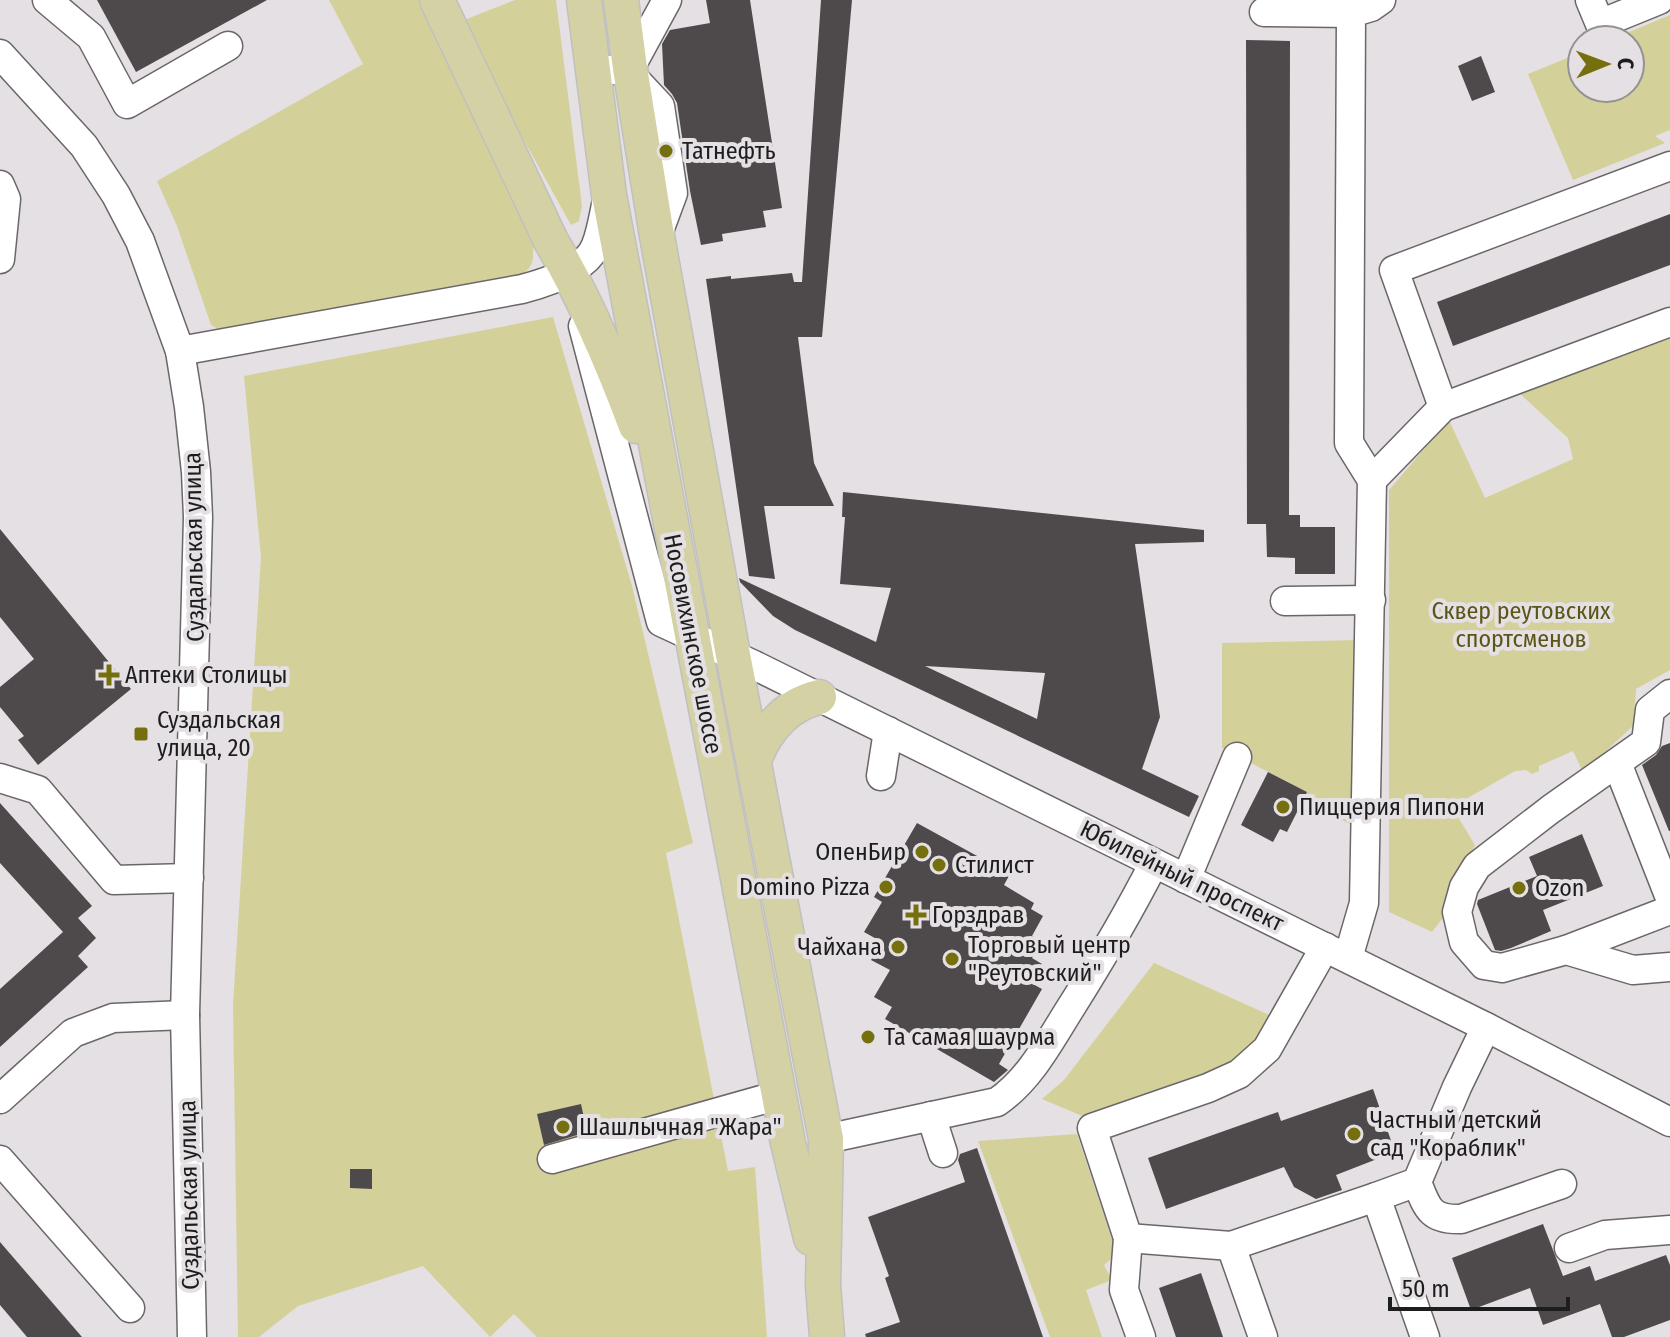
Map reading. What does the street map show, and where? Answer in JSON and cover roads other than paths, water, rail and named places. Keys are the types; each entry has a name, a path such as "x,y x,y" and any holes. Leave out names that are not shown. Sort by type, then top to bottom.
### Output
{"main road":[{"path":"437,0 551,241 569,271 612,361 669,512"},
{"name":"Носовихинское шоссе","path":"584,0 609,195 788,1143 823,1285"},
{"name":"Носовихинское шоссе","path":"621,0 657,236 825,1134 823,1285 827,1337"},
{"path":"754,760 766,736 783,716 803,701 819,697"}],"street":[{"path":"47,0 91,37 127,104 228,46"},
{"path":"593,72 631,71 667,0"},
{"path":"1264,12 1351,13 1371,7 1381,0"},
{"path":"1590,0 1600,24 1659,0"},
{"path":"1141,1337 1124,1290 1128,1238 1092,1128 1208,1088 1239,1074 1267,1049 1336,953 1364,903 1372,480 1349,443 1351,13"},
{"name":"Суздальская улица","path":"0,54 84,146 116,195 140,241 180,351 189,407 198,517 185,1015 192,1337"},
{"path":"1443,407 1394,270 1670,166"},
{"path":"0,185 6,199 0,259"},
{"path":"180,351 552,281 583,262 595,248 609,195"},
{"name":"Юбилейный проспект","path":"569,271 661,622 692,634 899,736 1486,1027 1670,1122"},
{"path":"1372,480 1443,407 1670,322"},
{"path":"1285,601 1371,600"},
{"path":"1670,694 1650,710 1646,742 1477,866 1464,887 1457,912 1464,942 1484,965 1502,968 1566,950 1670,910"},
{"path":"1617,763 1663,861 1670,898"},
{"path":"1186,879 1225,767"},
{"path":"0,778 38,790 114,880 189,878"},
{"path":"825,1134 872,1129 997,1102 1007,1095 1033,1068 1118,932 1154,863"},
{"path":"1566,950 1633,970 1670,967"},
{"path":"0,1099 73,1033 113,1018 185,1015"},
{"path":"1486,1027 1417,1182 1426,1205 1445,1220 1461,1219 1562,1184"},
{"path":"552,1159 779,1095"},
{"path":"931,1116 943,1153"},
{"path":"0,1160 130,1308"},
{"path":"1128,1238 1231,1246 1417,1182"},
{"path":"1376,1197 1425,1337"},
{"path":"1569,1248 1605,1235 1670,1230"},
{"path":"1231,1246 1263,1337"}],"place":[{"name":"Татнефть","path":"666,151"},
{"name":"Аптеки Столицы","path":"109,675"},
{"name":"Суздальская улица, 20","path":"141,734"},
{"name":"Пиццерия Пипони","path":"1283,807"},
{"name":"ОпенБир","path":"922,852"},
{"name":"Стилист","path":"939,865"},
{"name":"Domino Pizza","path":"886,887"},
{"name":"Ozon","path":"1519,888"},
{"name":"Горздрав","path":"916,915"},
{"name":"Чайхана","path":"898,947"},
{"name":"Торговый центр \"Реутовский\"","path":"952,959"},
{"name":"Та самая шаурма","path":"868,1037"},
{"name":"Шашлычная \"Жара\"","path":"563,1127"},
{"name":"Частный детский сад \"Кораблик\"","path":"1354,1134"}],"park label":[{"name":"Сквер реутовских спортсменов","path":"1521,625"}]}
